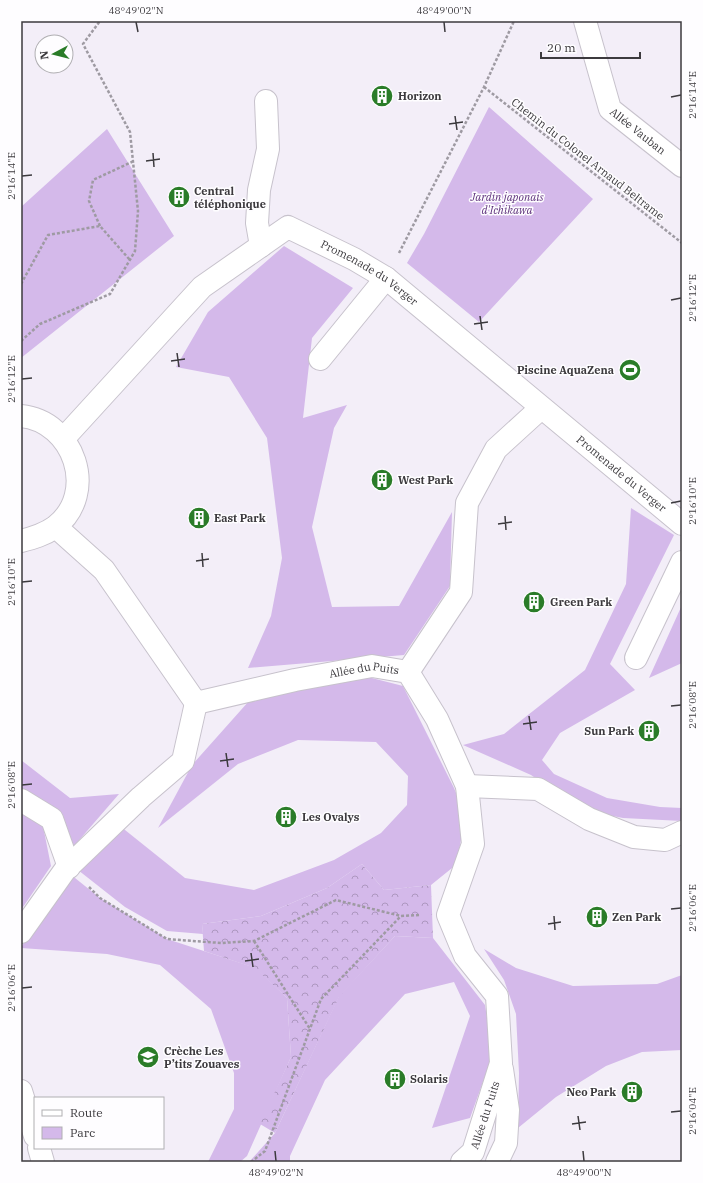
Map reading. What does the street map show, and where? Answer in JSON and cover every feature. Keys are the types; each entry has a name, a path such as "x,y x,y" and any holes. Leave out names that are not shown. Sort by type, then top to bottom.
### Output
{"street":[{"name":"Allée Vauban","path":"585,21 610,109 682,166"},
{"path":"261,246 257,223 259,190 268,149 266,101"},
{"name":"Promenade du Verger","path":"64,438 202,287 288,227 354,259 386,278 682,524"},
{"path":"320,359 386,278"},
{"path":"408,672 461,592 467,503 496,449 541,408"},
{"path":"21,416 31,417 49,425 64,438 74,455 78,474 76,493 68,512 56,526 39,537 21,541"},
{"path":"21,932 69,867 141,797 183,761 196,703 104,570 56,526"},
{"path":"636,658 682,562"},
{"name":"Allée du Puits","path":"196,703 295,680 372,666 408,672 437,720 467,786 473,844 448,915 465,956 498,996 501,1064 508,1110 506,1143 497,1162"},
{"path":"467,786 538,789 589,819 634,837 665,840 682,832"},
{"path":"21,800 52,819 69,867"},
{"name":"Allée du Puits","path":"462,1162 474,1152 501,1064"},
{"path":"21,1091 34,1133"},
{"path":"39,1149 43,1162"}],"path":[{"path":"21,341 40,324 110,294 135,251 138,211 130,132 83,44 100,21"},
{"path":"386,278 484,87 514,21"},
{"name":"Chemin du Colonel Arnaud Beltrame","path":"484,87 682,243"},
{"path":"130,260 100,226 89,200 93,180 134,161"},
{"path":"21,284 48,235 100,226"},
{"path":"69,867 100,898 167,939 221,943 254,941 336,900 401,916 448,915"},
{"path":"251,1162 265,1151 321,999 401,916"},
{"path":"254,941 310,1030"}],"green space":[{"name":"Jardin japonais d'Ichikawa","path":"489,107 593,199 479,322 407,263 424,234"},
{"path":"107,129 174,236 21,358 21,207"},
{"path":"284,246 353,288 312,338 303,418 347,405 334,428 312,527 332,607 399,606 452,512 450,586 404,655 248,668 271,616 282,558 267,438 229,377 176,367 208,312"},
{"path":"631,508 674,535 610,664 635,690 560,733 542,760 554,774 607,798 660,807 682,808 682,821 623,818 582,810 531,775 463,745 504,734 585,670 626,584"},
{"path":"682,605 682,663 649,678"},
{"path":"364,676 403,686 454,788 465,815 457,864 431,885 384,890 362,864 327,888 261,916 202,924 203,934 167,931 125,907 78,870 120,826 185,878 254,890 334,860 381,833 407,805 408,776 376,742 298,740 238,764 158,828 192,765 249,701"},
{"path":"21,760 70,798 119,794 68,853 63,815 21,793"},
{"path":"21,810 42,821 51,866 21,910"},
{"path":"362,864 384,890 431,885 433,938 395,936 339,997 275,1133 260,1124 291,1057 287,998 255,968 204,951 202,924 261,916 327,888"},
{"path":"65,870 100,898 167,939 256,968 287,998 291,1057 247,1156 240,1162 208,1162 234,1109 234,1073 211,1009 160,965 107,954 21,948"},
{"path":"395,936 433,938 485,1005 493,1054 470,1118 432,1128 470,1016 454,982 405,994 325,1080 290,1156 290,1162 249,1162 275,1133 339,996"},
{"path":"484,949 516,968 573,986 657,984 682,975 682,1050 642,1052 606,1066 556,1097 518,1128 519,1073 516,1014 504,980"}],"place":[{"name":"Horizon","path":"382,96"},
{"name":"Central téléphonique","path":"179,197"},
{"name":"Piscine AquaZena","path":"630,370"},
{"name":"West Park","path":"382,480"},
{"name":"East Park","path":"199,518"},
{"name":"Green Park","path":"534,602"},
{"name":"Sun Park","path":"649,731"},
{"name":"Les Ovalys","path":"286,817"},
{"name":"Zen Park","path":"597,917"},
{"name":"Crèche Les P’tits Zouaves","path":"148,1057"},
{"name":"Solaris","path":"395,1079"},
{"name":"Neo Park","path":"632,1092"}]}
